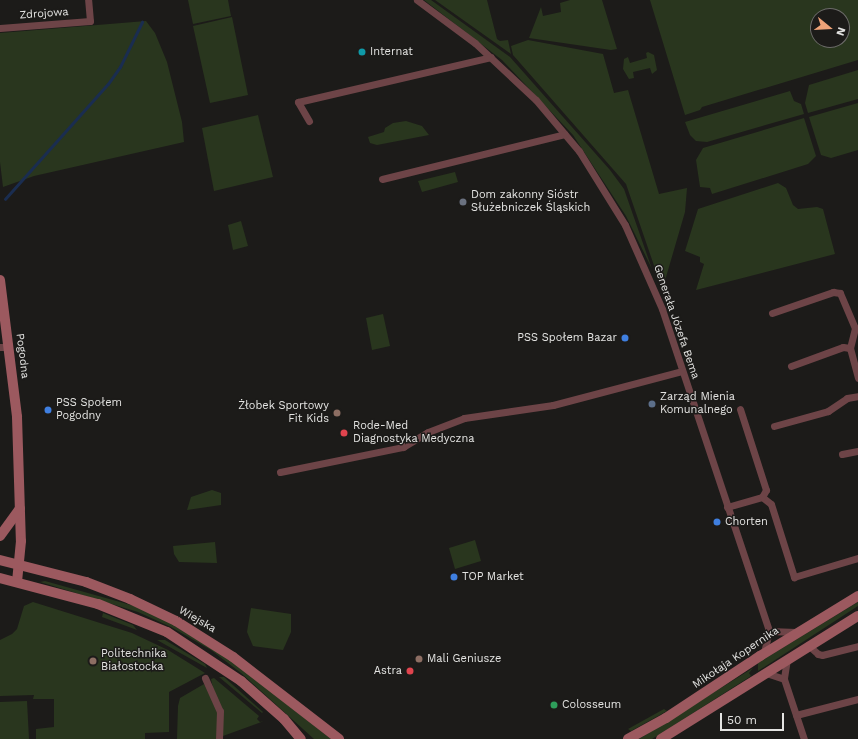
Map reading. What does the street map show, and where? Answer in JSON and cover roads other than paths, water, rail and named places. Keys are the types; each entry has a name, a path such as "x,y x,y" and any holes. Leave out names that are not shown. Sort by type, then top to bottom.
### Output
{"main road":[{"name":"Pogodna","path":"0,280 4,347 17,417 21,565"},
{"path":"0,536 20,508"},
{"name":"Wiejska","path":"0,560 86,582 130,599 176,621 233,657 339,739"},
{"path":"17,582 21,565"},
{"path":"0,578 98,604 167,632 241,681 284,719 301,739"},
{"name":"Mikołaja Kopernika","path":"628,739 706,693 764,653 858,596"},
{"path":"662,739 808,645 858,616"}],"street":[{"name":"Zdrojowa","path":"0,28 90,21 88,0"},
{"name":"Generała Józefa Bema","path":"417,0 491,57 536,100 566,134 602,184 633,240 662,308 769,631"},
{"path":"309,121 298,102 491,57"},
{"path":"382,179 566,134"},
{"path":"772,313 833,292 840,293 855,328 850,348 858,378"},
{"path":"791,366 843,347 850,348"},
{"path":"280,472 403,447 428,432 464,418 553,405 682,371"},
{"path":"774,426 828,411 847,398 858,396"},
{"path":"727,507 762,497 766,490 740,410"},
{"path":"842,454 858,451"},
{"path":"762,497 771,504 794,578 858,558"},
{"path":"764,653 769,631 797,632"},
{"path":"808,645 818,654 822,655 858,646"},
{"path":"787,659 784,679 804,739"},
{"path":"765,673 784,679"},
{"path":"204,678 220,711 219,739"},
{"path":"796,715 858,699"}],"waterway":[{"path":"5,199 108,84 120,67 142,22"}],"place":[{"name":"Internat","path":"362,52"},
{"name":"Dom zakonny Sióstr Służebniczek Śląskich","path":"463,202"},
{"name":"PSS Społem Bazar","path":"625,338"},
{"name":"Zarząd Mienia Komunalnego","path":"652,404"},
{"name":"PSS Społem Pogodny","path":"48,410"},
{"name":"Żłobek Sportowy Fit Kids","path":"337,413"},
{"name":"Rode-Med Diagnostyka Medyczna","path":"344,433"},
{"name":"Chorten","path":"717,522"},
{"name":"TOP Market","path":"454,577"},
{"name":"Mali Geniusze","path":"419,659"},
{"name":"Politechnika Białostocka","path":"93,661"},
{"name":"Astra","path":"410,671"},
{"name":"Colosseum","path":"554,705"}]}
